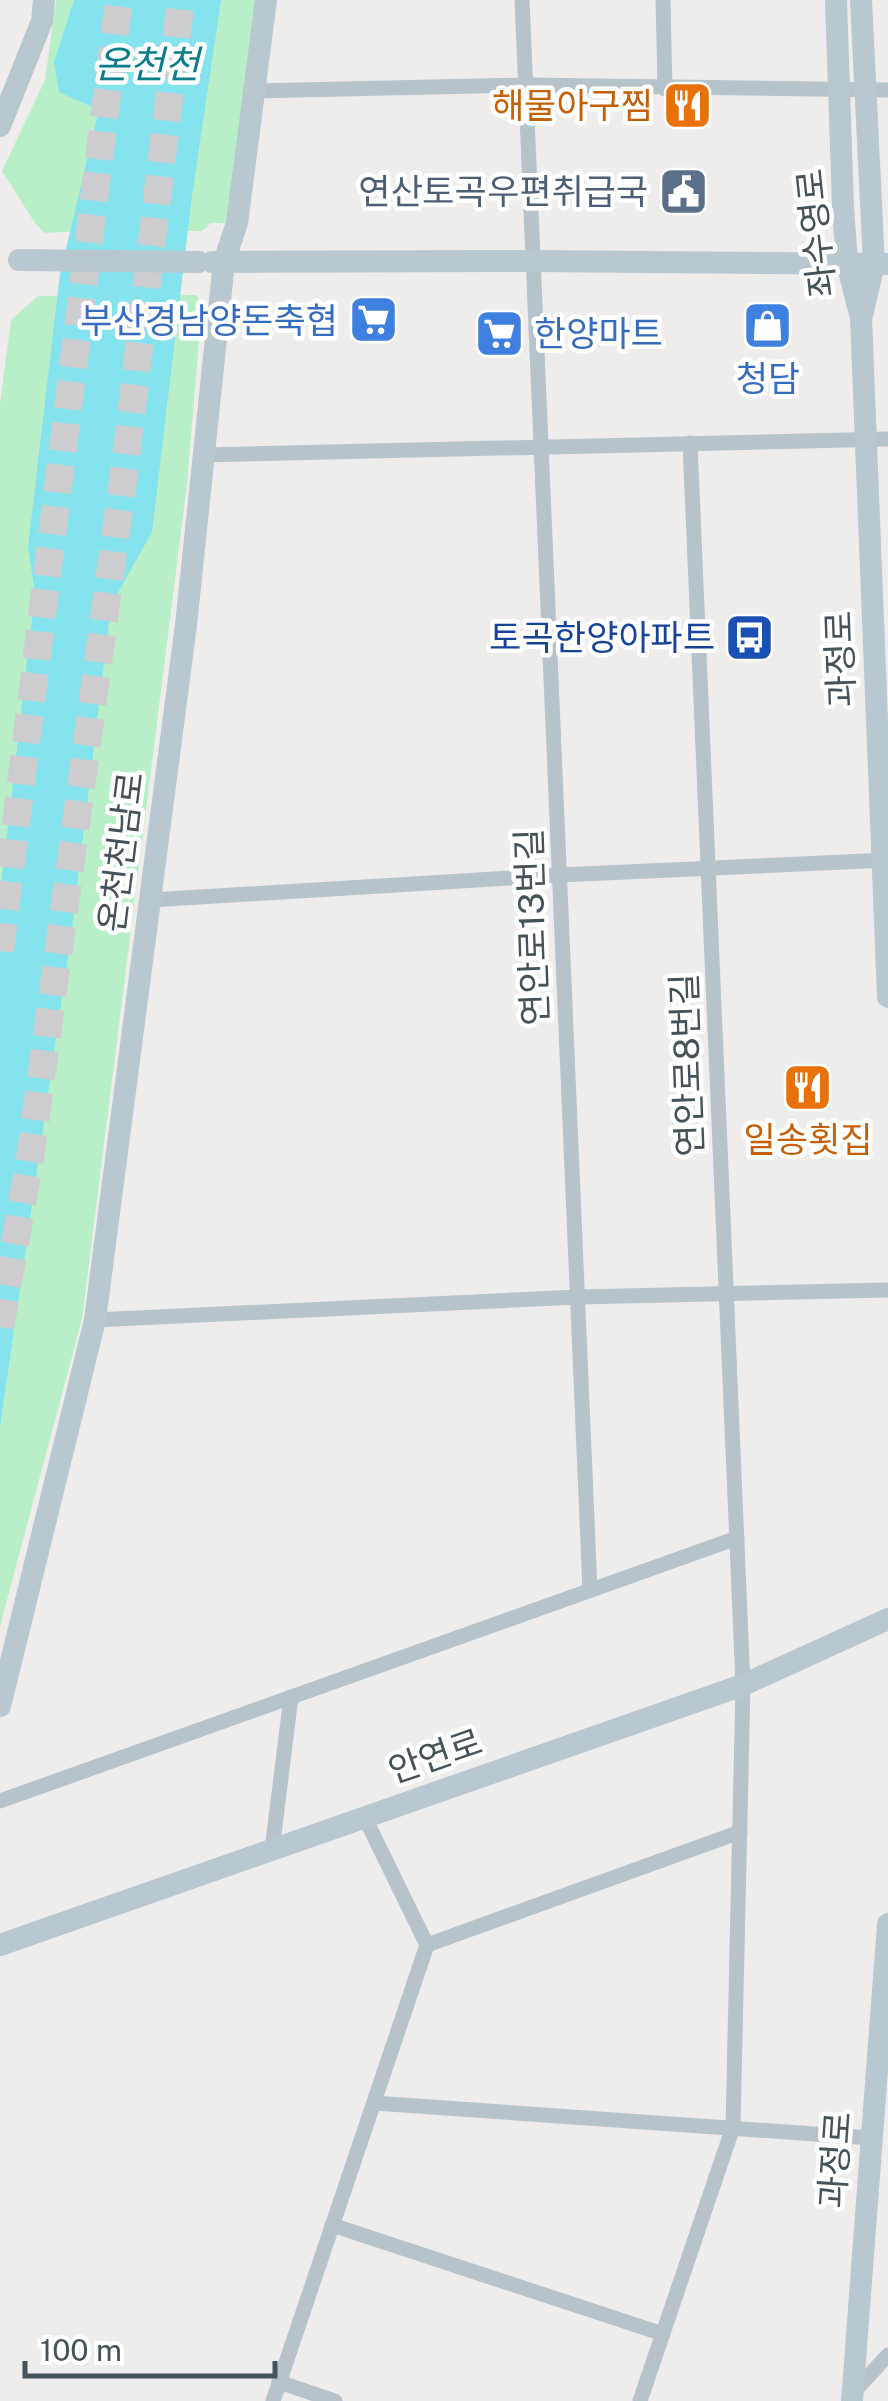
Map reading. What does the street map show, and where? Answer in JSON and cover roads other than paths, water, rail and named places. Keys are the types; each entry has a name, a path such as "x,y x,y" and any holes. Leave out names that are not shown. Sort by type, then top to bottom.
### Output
{"street":[{"path":"0,126 42,20 44,0"},
{"name":"온천천남로","path":"0,1706 95,1320 186,625 224,262 237,223 266,0"},
{"name":"연안로13번길","path":"522,0 590,1590"},
{"path":"662,0 665,89"},
{"name":"좌수영로","path":"836,0 881,264 861,318"},
{"name":"좌수영로","path":"861,0 843,207 847,263 861,318"},
{"path":"253,91 526,86 888,90"},
{"path":"7,260 881,264"},
{"name":"과정로","path":"861,318 877,439 888,997"},
{"path":"204,455 877,439"},
{"name":"연안로8번길","path":"640,2401 732,2127 744,1685 690,442"},
{"path":"150,900 885,860"},
{"path":"95,1320 578,1297 888,1290"},
{"path":"0,1801 737,1538"},
{"name":"안연로","path":"0,1945 744,1685 888,1619"},
{"path":"272,1850 291,1697"},
{"path":"273,2401 427,1945 365,1818"},
{"path":"427,1945 740,1832"},
{"name":"과정로","path":"852,2398 888,1924"},
{"path":"374,2102 872,2138"},
{"path":"332,2226 663,2334"},
{"path":"852,2398 888,2355"},
{"path":"279,2382 334,2401"}],"water":[{"name":"온천천","path":"74,0 221,0 192,196 152,532 111,605 72,928 0,1427 0,895 35,593 28,547 60,274 99,110 59,92 54,62"}],"tunnel":[{"path":"0,951 119,0"},
{"path":"0,1327 30,1159 124,473 181,0"}],"place":[{"name":"해물아구찜","path":"688,105"},
{"name":"연산토곡우편취급국","path":"683,191"},
{"name":"부산경남양돈축협","path":"373,320"},
{"name":"청담","path":"768,326"},
{"name":"한양마트","path":"499,333"},
{"name":"토곡한양아파트","path":"750,637"},
{"name":"일송횟집","path":"808,1087"}]}
